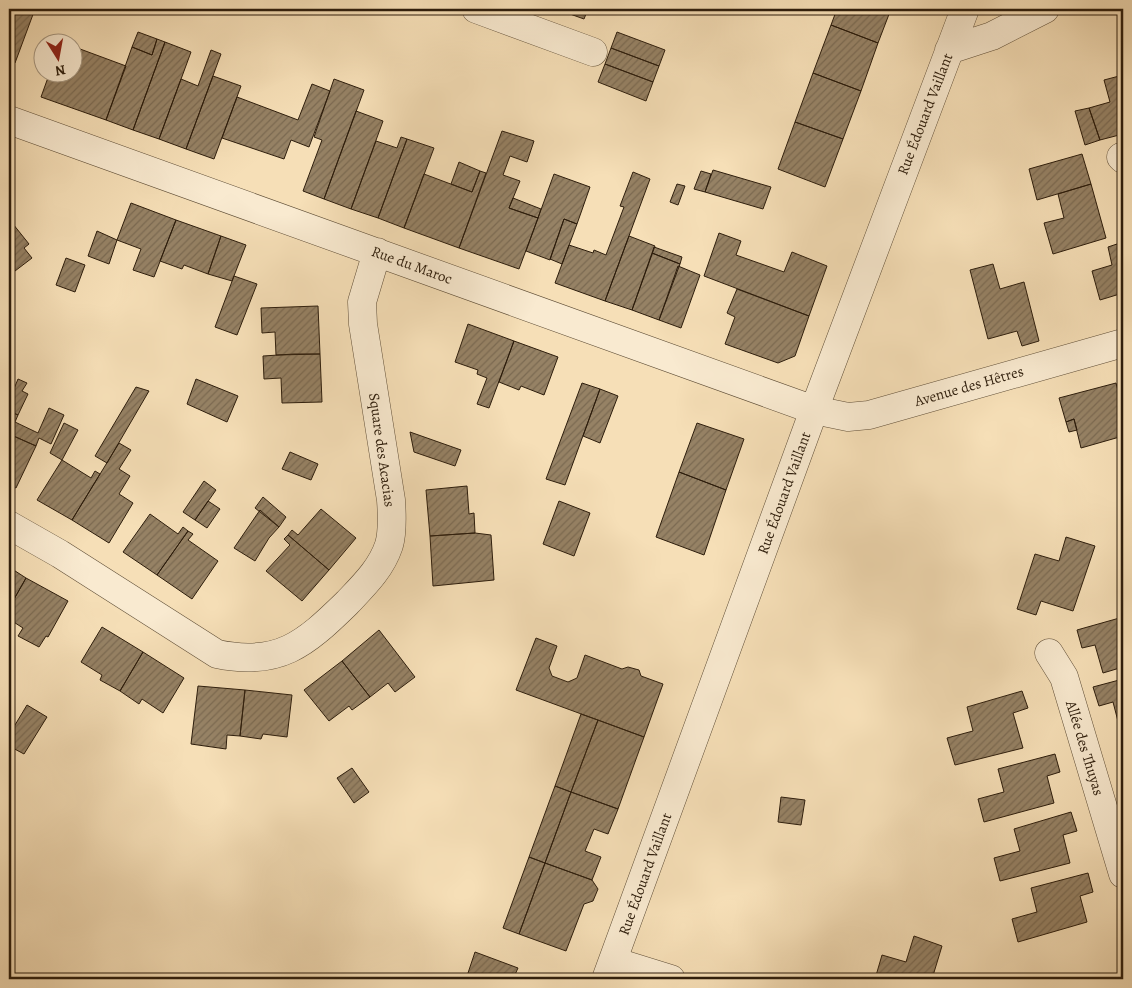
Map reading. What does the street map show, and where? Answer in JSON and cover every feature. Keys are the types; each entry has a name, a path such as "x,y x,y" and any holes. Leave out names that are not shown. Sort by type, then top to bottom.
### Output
{"street":[{"path":"476,9 593,52"},
{"name":"Rue Édouard Vaillant","path":"610,970 814,410 965,9"},
{"path":"949,50 992,36 1045,9"},
{"name":"Rue du Maroc","path":"10,126 376,252 814,410"},
{"name":"Square des Acacias","path":"9,525 60,554 217,654 239,658 260,658 301,644 315,634 369,580 383,562 390,543 392,522 391,500 363,324 362,302 376,252"},
{"name":"Avenue des Hêtres","path":"814,410 848,417 869,415 1123,343"},
{"name":"Allée des Thuyas","path":"1049,653 1064,677 1123,874"},
{"path":"610,970 671,979"}],"building":[{"path":"9,9 35,9 15,63 10,61 9,63"},
{"path":"556,9 588,9 584,19"},
{"path":"837,9 891,9 878,43 831,25"},
{"path":"831,25 878,43 861,91 813,73"},
{"path":"138,32 157,39 152,55 132,47"},
{"path":"617,32 665,50 659,66 611,48"},
{"path":"157,39 165,42 133,130 106,120 132,47 152,55"},
{"path":"165,42 191,52 159,139 133,130"},
{"path":"611,48 659,66 653,82 605,64"},
{"path":"82,50 126,66 106,120 41,97 46,82 82,82"},
{"path":"211,50 221,54 186,149 159,139 181,79 198,86"},
{"path":"605,64 653,82 646,101 598,82"},
{"path":"813,73 861,91 843,139 795,122"},
{"path":"1123,75 1123,134 1100,140 1089,108 1110,102 1104,80"},
{"path":"213,76 241,86 214,159 186,149"},
{"path":"334,79 364,90 324,199 303,191 322,140 314,137"},
{"path":"312,84 330,91 309,147 291,140 284,159 222,138 237,97 298,120"},
{"path":"1089,108 1100,140 1085,145 1075,111"},
{"path":"356,111 383,121 351,209 324,199"},
{"path":"795,122 843,139 825,187 778,169"},
{"path":"502,131 534,141 527,162 510,156 503,175 520,181 509,208 538,218 519,269 459,248"},
{"path":"401,137 407,139 378,218 351,209 376,141 397,148"},
{"path":"407,139 434,148 404,228 378,218"},
{"path":"1082,154 1091,184 1037,200 1029,169"},
{"path":"459,162 480,171 472,192 451,184"},
{"path":"713,170 771,187 763,209 705,192"},
{"path":"480,171 486,173 459,248 404,228 424,174 472,192"},
{"path":"701,171 711,174 705,192 694,189"},
{"path":"633,172 650,179 605,301 555,283 569,245 593,253 594,250 606,255 624,207 620,206"},
{"path":"554,174 590,187 577,224 564,219 550,260 526,251"},
{"path":"677,184 685,186 678,205 670,202"},
{"path":"1091,184 1106,238 1053,254 1044,223 1064,218 1058,194"},
{"path":"513,198 541,209 538,218 509,208"},
{"path":"131,203 176,220 154,277 133,270 141,249 117,240"},
{"path":"9,219 29,244 24,248 32,258 15,271 11,266 9,267"},
{"path":"564,219 577,224 562,264 550,259"},
{"path":"176,220 221,236 208,274 184,265 182,269 160,261"},
{"path":"97,231 117,240 109,264 88,256"},
{"path":"719,233 741,241 736,255 784,272 792,252 827,266 809,316 704,276"},
{"path":"221,236 246,245 232,281 208,274"},
{"path":"629,236 655,246 632,310 605,301"},
{"path":"1123,242 1123,293 1100,300 1092,271 1112,265 1108,247"},
{"path":"654,247 682,257 680,264 652,253"},
{"path":"652,253 680,264 659,320 632,310"},
{"path":"66,258 85,265 75,292 56,285"},
{"path":"993,264 1000,289 1024,282 1039,341 1022,346 1017,331 988,339 970,270"},
{"path":"678,266 700,275 681,328 659,320"},
{"path":"234,276 257,284 237,335 215,327"},
{"path":"737,289 809,316 795,356 778,363 725,344 735,317 727,313"},
{"path":"318,306 320,354 276,355 275,332 262,333 261,308"},
{"path":"468,324 514,341 489,408 477,404 487,378 477,374 478,370 455,362"},
{"path":"514,341 558,357 544,395 521,386 519,390 499,382"},
{"path":"320,354 322,402 282,403 281,378 264,379 263,356"},
{"path":"18,379 27,383 22,391 28,394 18,415 9,411 9,401"},
{"path":"196,379 238,396 227,422 187,404"},
{"path":"582,383 600,389 565,485 546,479"},
{"path":"1116,383 1123,411 1123,436 1081,448 1074,419 1066,422 1059,398"},
{"path":"136,387 149,391 107,463 95,456"},
{"path":"600,389 618,396 600,443 583,436"},
{"path":"49,408 64,415 51,444 39,438 36,446 9,434 9,411 18,415 15,422 38,433"},
{"path":"1074,419 1077,430 1069,432 1066,422"},
{"path":"64,423 78,430 62,460 50,453"},
{"path":"697,423 744,439 726,490 679,472"},
{"path":"410,432 461,450 455,466 414,452"},
{"path":"9,434 36,446 16,488 9,485"},
{"path":"119,443 131,450 119,469 130,476 119,494 133,503 109,543 72,520"},
{"path":"290,452 318,464 311,480 282,469"},
{"path":"62,460 91,478 95,471 100,474 72,520 37,500"},
{"path":"679,472 726,490 704,555 656,537"},
{"path":"204,481 216,490 195,520 183,512"},
{"path":"467,486 469,514 474,513 475,533 430,536 426,490"},
{"path":"263,497 286,517 279,527 255,508"},
{"path":"208,501 220,509 207,528 195,520"},
{"path":"559,501 590,513 574,556 543,544"},
{"path":"321,509 356,538 329,570 288,535 292,530 298,535"},
{"path":"260,510 279,527 269,538 255,561 234,548"},
{"path":"150,514 178,534 183,527 188,531 157,575 123,552"},
{"path":"188,531 193,534 188,540 218,561 192,599 157,575"},
{"path":"475,533 491,535 494,580 433,586 430,536"},
{"path":"288,535 329,570 302,601 266,571 290,545 284,539"},
{"path":"1066,537 1095,546 1073,611 1041,601 1036,615 1017,609 1035,554 1059,561"},
{"path":"9,567 26,578 9,608"},
{"path":"26,578 68,601 48,637 46,636 39,647 18,636 23,628 9,619 9,608"},
{"path":"1123,617 1123,667 1103,673 1095,645 1082,648 1077,630"},
{"path":"102,627 143,652 120,691 100,680 102,675 81,662"},
{"path":"379,630 415,677 395,692 388,683 370,697 342,661"},
{"path":"536,638 557,646 549,668 552,676 568,682 577,678 585,655 622,669 628,667 639,670 641,676 663,684 644,737 516,690"},
{"path":"143,652 184,678 163,713 142,699 139,704 120,691"},
{"path":"342,661 370,697 352,710 349,706 329,721 304,690"},
{"path":"1123,679 1123,728 1120,729 1113,702 1099,706 1093,687"},
{"path":"198,686 245,690 240,736 227,735 226,749 191,744"},
{"path":"245,690 292,695 287,737 263,734 261,739 240,736"},
{"path":"1022,691 1028,708 1013,713 1023,748 955,765 947,738 973,731 967,707"},
{"path":"27,705 47,717 24,754 9,746 9,735"},
{"path":"581,714 598,720 571,792 555,786"},
{"path":"598,720 644,737 618,809 571,792"},
{"path":"1055,754 1060,772 1047,776 1054,803 984,822 978,799 1004,792 998,769"},
{"path":"352,768 369,792 354,803 337,778"},
{"path":"555,786 571,792 545,863 529,857"},
{"path":"571,792 618,809 608,834 594,829 585,851 601,857 592,880 545,863"},
{"path":"781,797 805,800 801,825 778,822"},
{"path":"1071,812 1077,831 1063,835 1070,863 1000,881 994,858 1020,851 1014,829"},
{"path":"529,857 545,863 519,934 503,928"},
{"path":"545,863 592,880 598,889 593,901 584,904 566,951 519,934"},
{"path":"1088,873 1093,892 1080,896 1087,922 1018,942 1012,919 1037,912 1031,888"},
{"path":"914,936 942,946 932,979 875,979 882,955 906,962"},
{"path":"475,952 518,968 513,979 466,979"}]}
